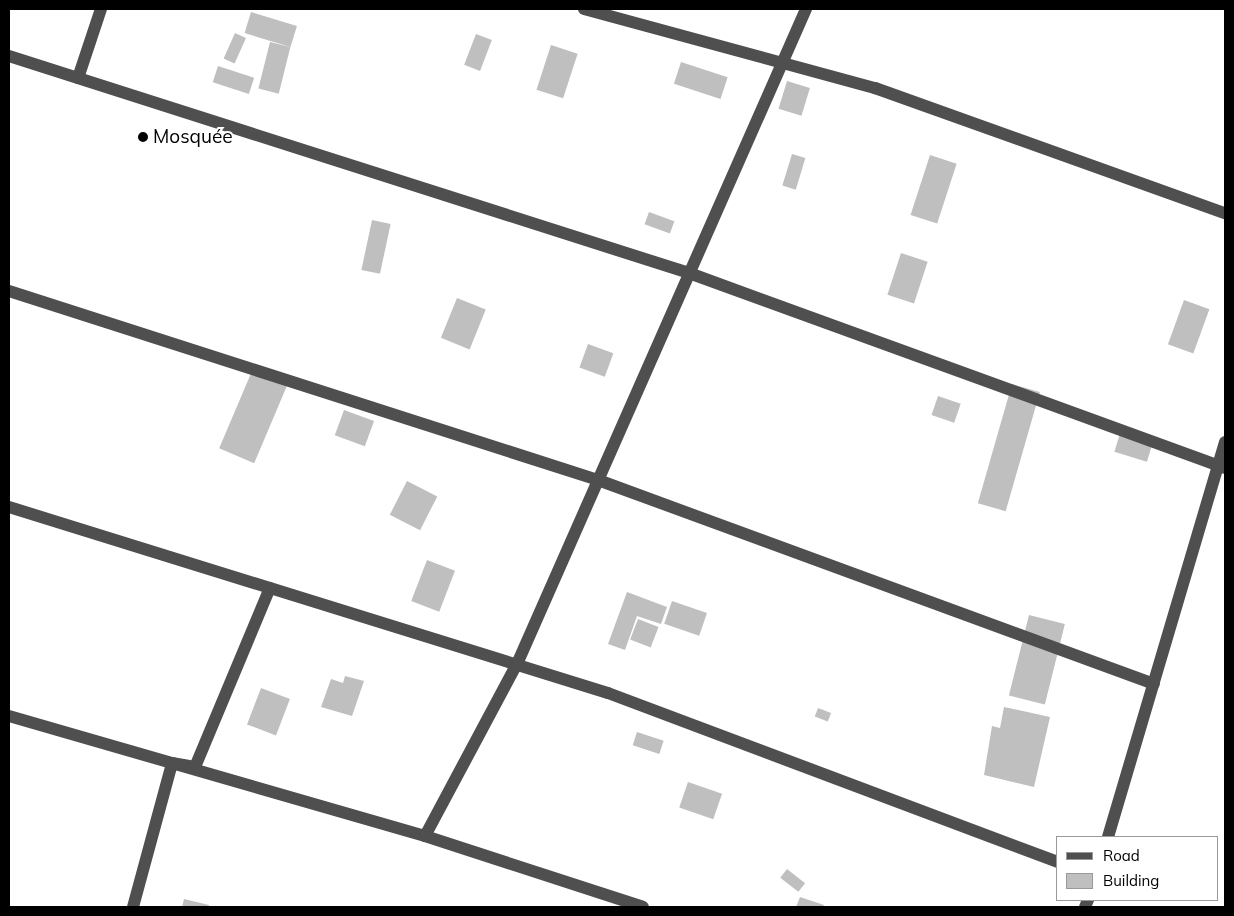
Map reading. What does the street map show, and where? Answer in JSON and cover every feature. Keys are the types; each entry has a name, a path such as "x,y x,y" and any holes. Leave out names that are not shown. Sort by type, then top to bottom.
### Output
{"street":[{"path":"78,78 101,9"},
{"path":"584,9 874,88 1225,213"},
{"path":"425,836 517,664 806,9"},
{"path":"9,56 689,273 1222,468"},
{"path":"9,291 598,480 1154,684"},
{"path":"1108,836 1222,468 1225,442"},
{"path":"9,507 608,693 1056,861"},
{"path":"172,763 195,767 270,588"},
{"path":"9,716 425,836 643,907"},
{"path":"132,907 172,763"}],"building":[{"path":"251,12 297,26 290,47 245,33"},
{"path":"235,33 246,38 235,63 224,59"},
{"path":"476,34 492,40 480,71 464,65"},
{"path":"270,42 290,47 279,94 258,89"},
{"path":"551,45 578,54 563,98 536,90"},
{"path":"681,62 728,77 720,99 674,84"},
{"path":"218,66 254,78 249,94 213,82"},
{"path":"787,81 810,88 801,116 779,109"},
{"path":"792,154 805,158 796,190 782,186"},
{"path":"930,155 957,164 937,224 911,215"},
{"path":"649,212 674,221 670,233 645,224"},
{"path":"372,220 391,224 380,274 361,270"},
{"path":"901,253 928,262 914,303 887,295"},
{"path":"457,298 486,310 470,349 441,338"},
{"path":"1184,300 1209,309 1193,353 1168,344"},
{"path":"588,344 613,353 605,377 579,367"},
{"path":"252,371 287,386 254,463 219,448"},
{"path":"1012,384 1040,392 1006,511 978,503"},
{"path":"938,396 961,404 954,423 931,415"},
{"path":"344,410 374,421 365,446 335,435"},
{"path":"1122,427 1155,437 1147,462 1114,452"},
{"path":"407,481 437,496 420,530 390,515"},
{"path":"427,560 455,571 439,612 411,601"},
{"path":"627,592 667,607 661,624 637,616 625,650 608,644"},
{"path":"672,601 707,613 699,636 664,624"},
{"path":"1029,615 1065,624 1045,704 1009,696"},
{"path":"638,619 659,627 651,647 630,640"},
{"path":"345,676 364,681 352,716 321,707 331,679 343,683"},
{"path":"261,688 290,699 276,736 247,724"},
{"path":"1004,707 1050,717 1034,787 984,775 992,726 1000,728"},
{"path":"818,708 831,713 828,721 815,716"},
{"path":"637,732 664,741 659,754 633,745"},
{"path":"688,782 722,794 713,819 679,808"},
{"path":"787,869 805,883 798,892 780,878"},
{"path":"800,897 824,905 823,907 796,907"},
{"path":"184,899 209,905 209,907 182,907"}],"place":[{"name":"Mosquée","path":"143,137"}]}
